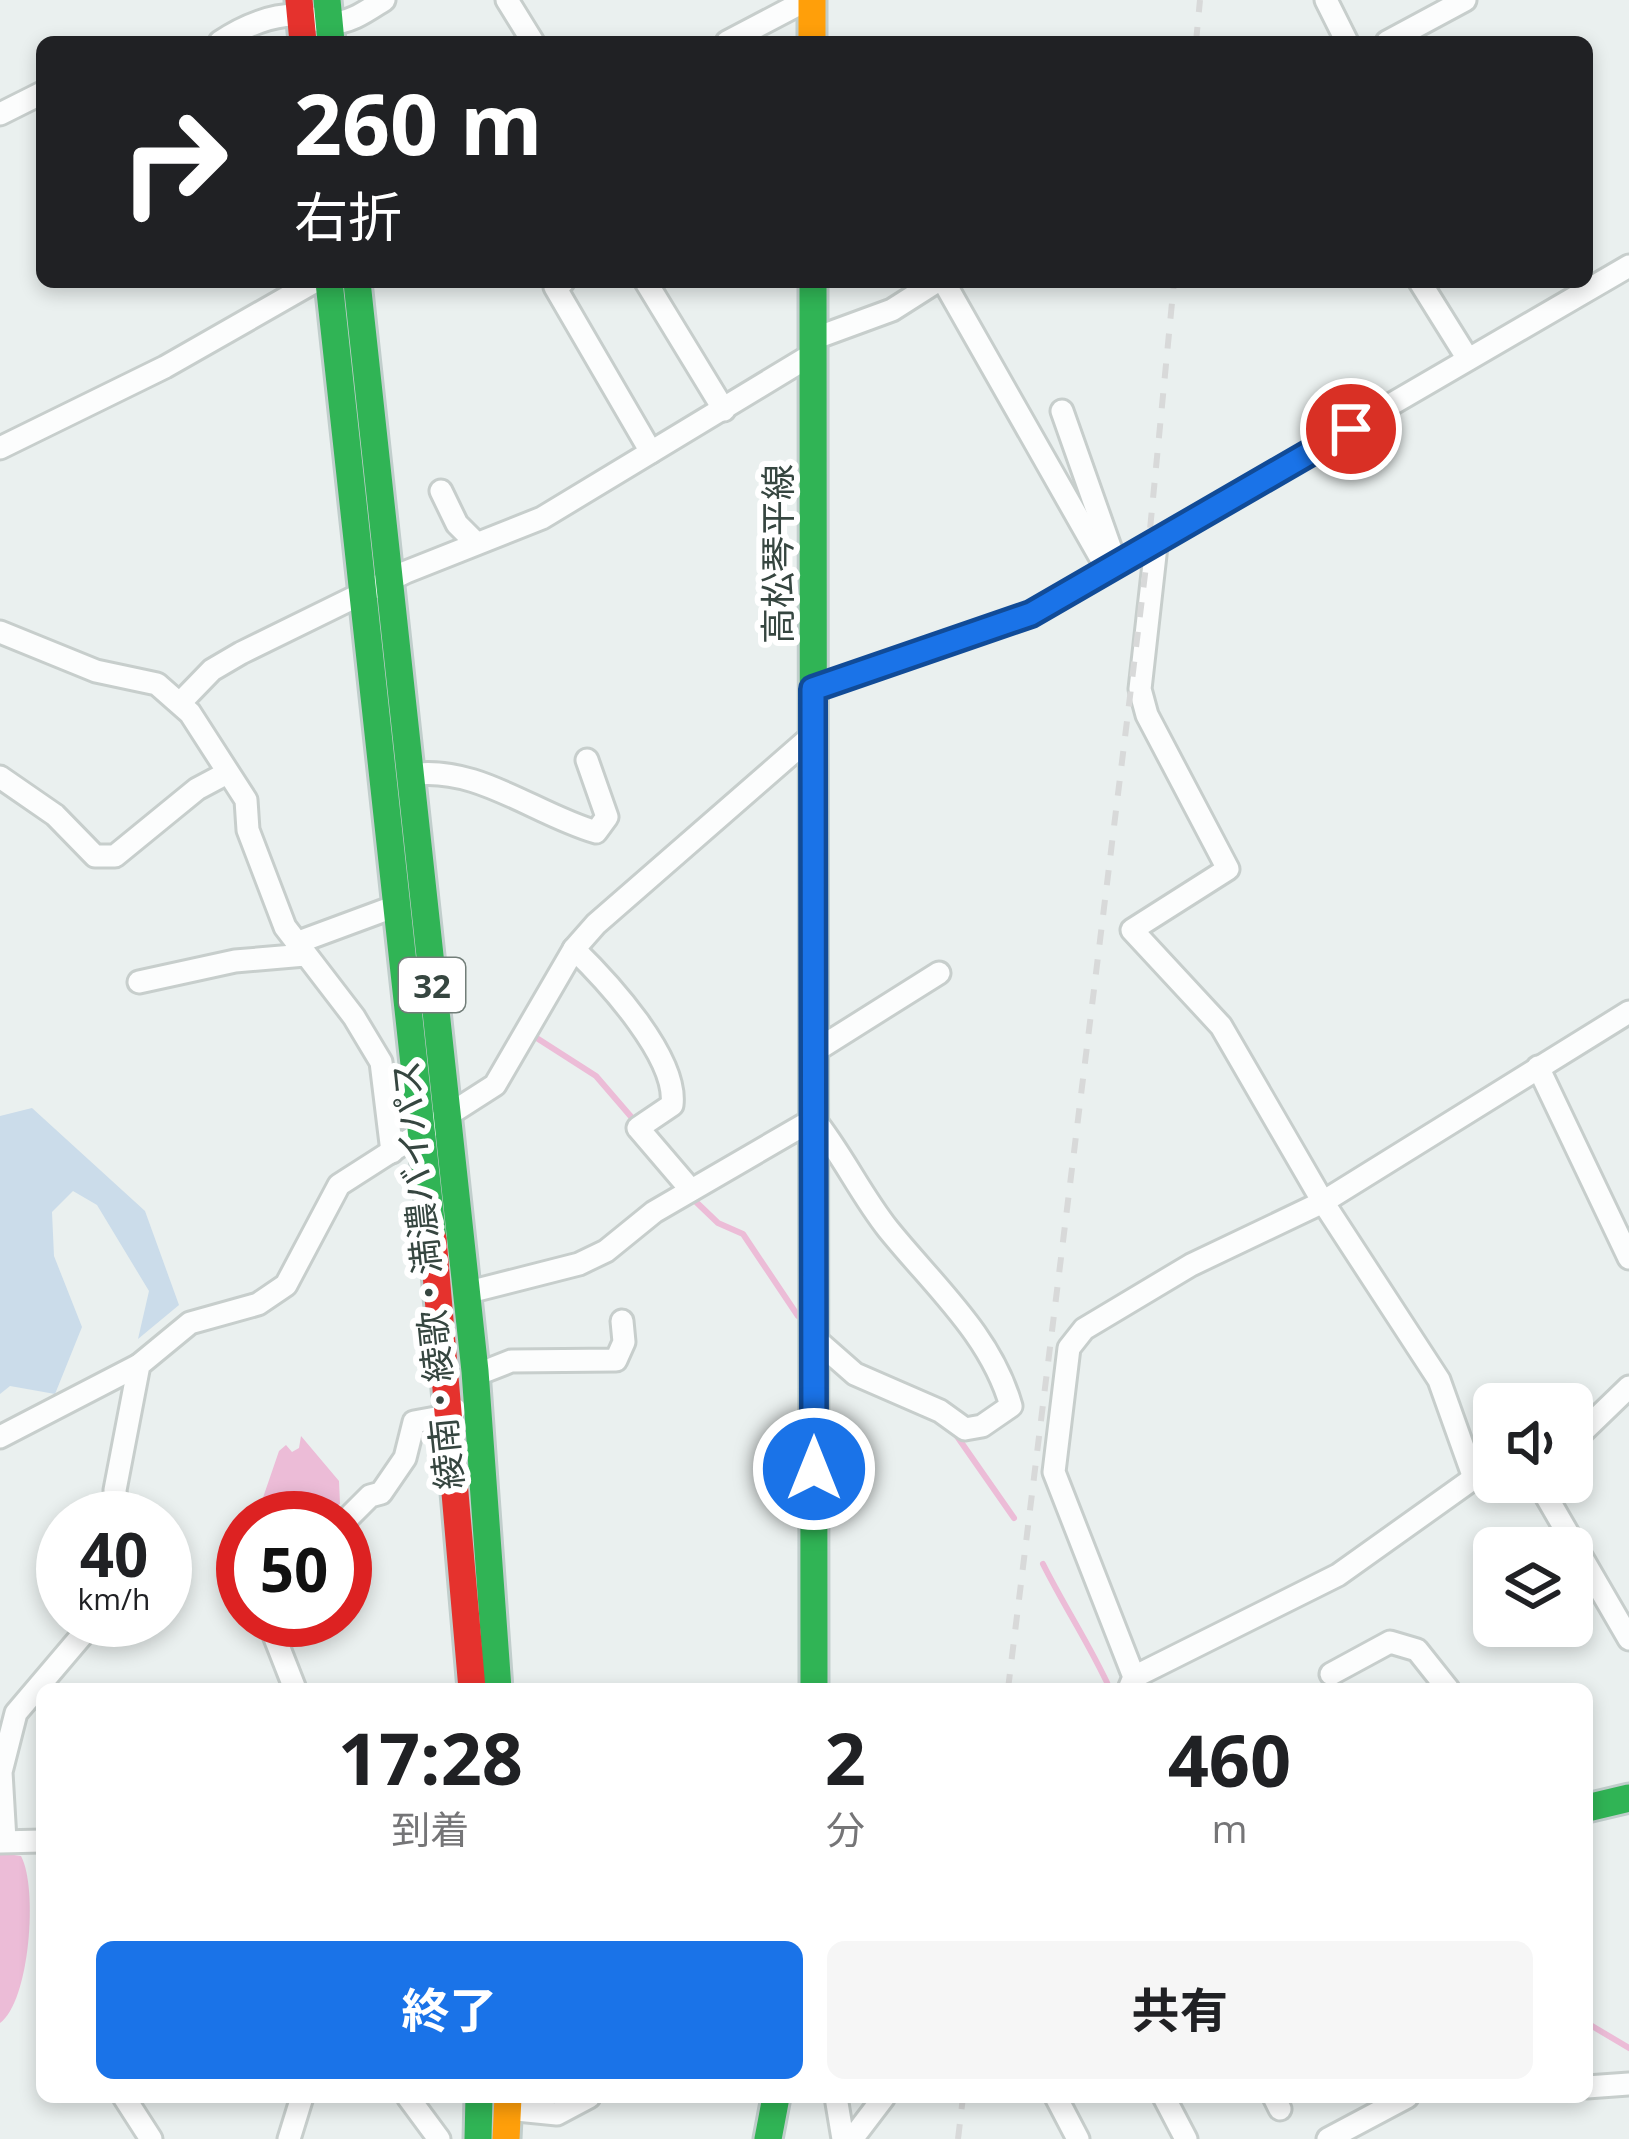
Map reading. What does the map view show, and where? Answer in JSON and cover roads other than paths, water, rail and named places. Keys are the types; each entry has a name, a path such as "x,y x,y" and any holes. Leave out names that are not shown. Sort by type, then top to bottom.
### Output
{"main road":[{"path":"809,0 812,36"},
{"name":"綾南・綾歌・満濃バイパス","path":"330,288 375,589 409,775 472,1683"},
{"name":"綾南・綾歌・満濃バイパス","path":"357,288 396,906 465,1293 475,1371 497,1683"},
{"name":"高松琴平線","path":"813,288 814,1683"},
{"path":"1593,1807 1629,1798"},
{"path":"478,2139 479,2103"},
{"path":"506,2139 507,2103"},
{"path":"768,2139 775,2103"}],"street":[{"path":"231,36 256,23 353,19 384,0"},
{"path":"507,0 528,36"},
{"path":"739,36 809,0"},
{"path":"1326,0 1344,36"},
{"path":"1398,36 1465,0"},
{"path":"0,114 36,96"},
{"path":"1593,287 1629,266"},
{"path":"0,448 165,367 303,288"},
{"path":"556,288 651,452"},
{"path":"650,288 724,410"},
{"path":"181,702 212,670 475,542 542,518 724,410 813,347 930,288"},
{"path":"944,288 1111,567"},
{"path":"1424,288 1468,358"},
{"path":"813,689 1031,614 1590,288"},
{"path":"1062,411 1111,567"},
{"path":"441,491 457,524 475,542"},
{"path":"1156,545 1139,689 1147,716 1228,869 1132,931 1221,1026 1323,1202 1439,1380 1473,1451"},
{"path":"0,632 96,671 157,684 181,702 246,800 248,830 300,949 381,1062 392,1152"},
{"path":"0,1437 139,1365 190,1323 259,1304 286,1285 340,1185 495,1085 574,949 814,734"},
{"path":"409,775 442,772 486,784 560,821 596,832 607,817 587,760"},
{"path":"0,777 55,815 95,856 115,856 197,789 227,773"},
{"path":"139,982 300,949 396,906"},
{"path":"574,949 662,1058 675,1083 672,1105 638,1128 691,1190"},
{"path":"814,1052 939,973"},
{"path":"1473,1482 1338,1575 1131,1683 1054,1472 1069,1348 1084,1329 1191,1265 1323,1202 1629,1012"},
{"path":"1538,1067 1629,1258"},
{"path":"465,1293 579,1264 606,1251 691,1190 814,1119 885,1225 966,1320 1003,1377 1011,1406 982,1426 964,1429 940,1411 855,1374 814,1338"},
{"path":"372,1496 382,1493 405,1458 414,1422 452,1415 475,1371 511,1361 616,1360 624,1342 622,1321"},
{"path":"115,1491 139,1365"},
{"path":"1593,1422 1629,1387"},
{"path":"1550,1503 1629,1639"},
{"path":"1331,1674 1390,1642 1417,1650 1443,1683"},
{"path":"41,1683 72,1647"},
{"path":"279,1647 293,1683"},
{"path":"36,1689 16,1713 2,1772 3,1841 36,1841"},
{"path":"1593,2087 1629,2084"},
{"path":"128,2103 151,2139"},
{"path":"289,2139 300,2103"},
{"path":"412,2103 439,2139"},
{"path":"507,2103 557,2114 578,2103"},
{"path":"837,2103 843,2139"},
{"path":"852,2139 879,2103"},
{"path":"1059,2103 1078,2139"},
{"path":"1168,2103 1186,2139"},
{"path":"1328,2139 1396,2103"}],"waterway":[{"path":"532,1035 596,1076 633,1119"},
{"path":"693,1199 718,1223 743,1234 798,1316"},
{"path":"954,1432 1014,1518"},
{"path":"1043,1564 1107,1683"},
{"path":"1593,2027 1629,2048"}],"railway":[{"path":"1197,36 1200,0"},
{"path":"1009,1683 1148,550 1173,288"},
{"path":"958,2139 962,2103"}]}
